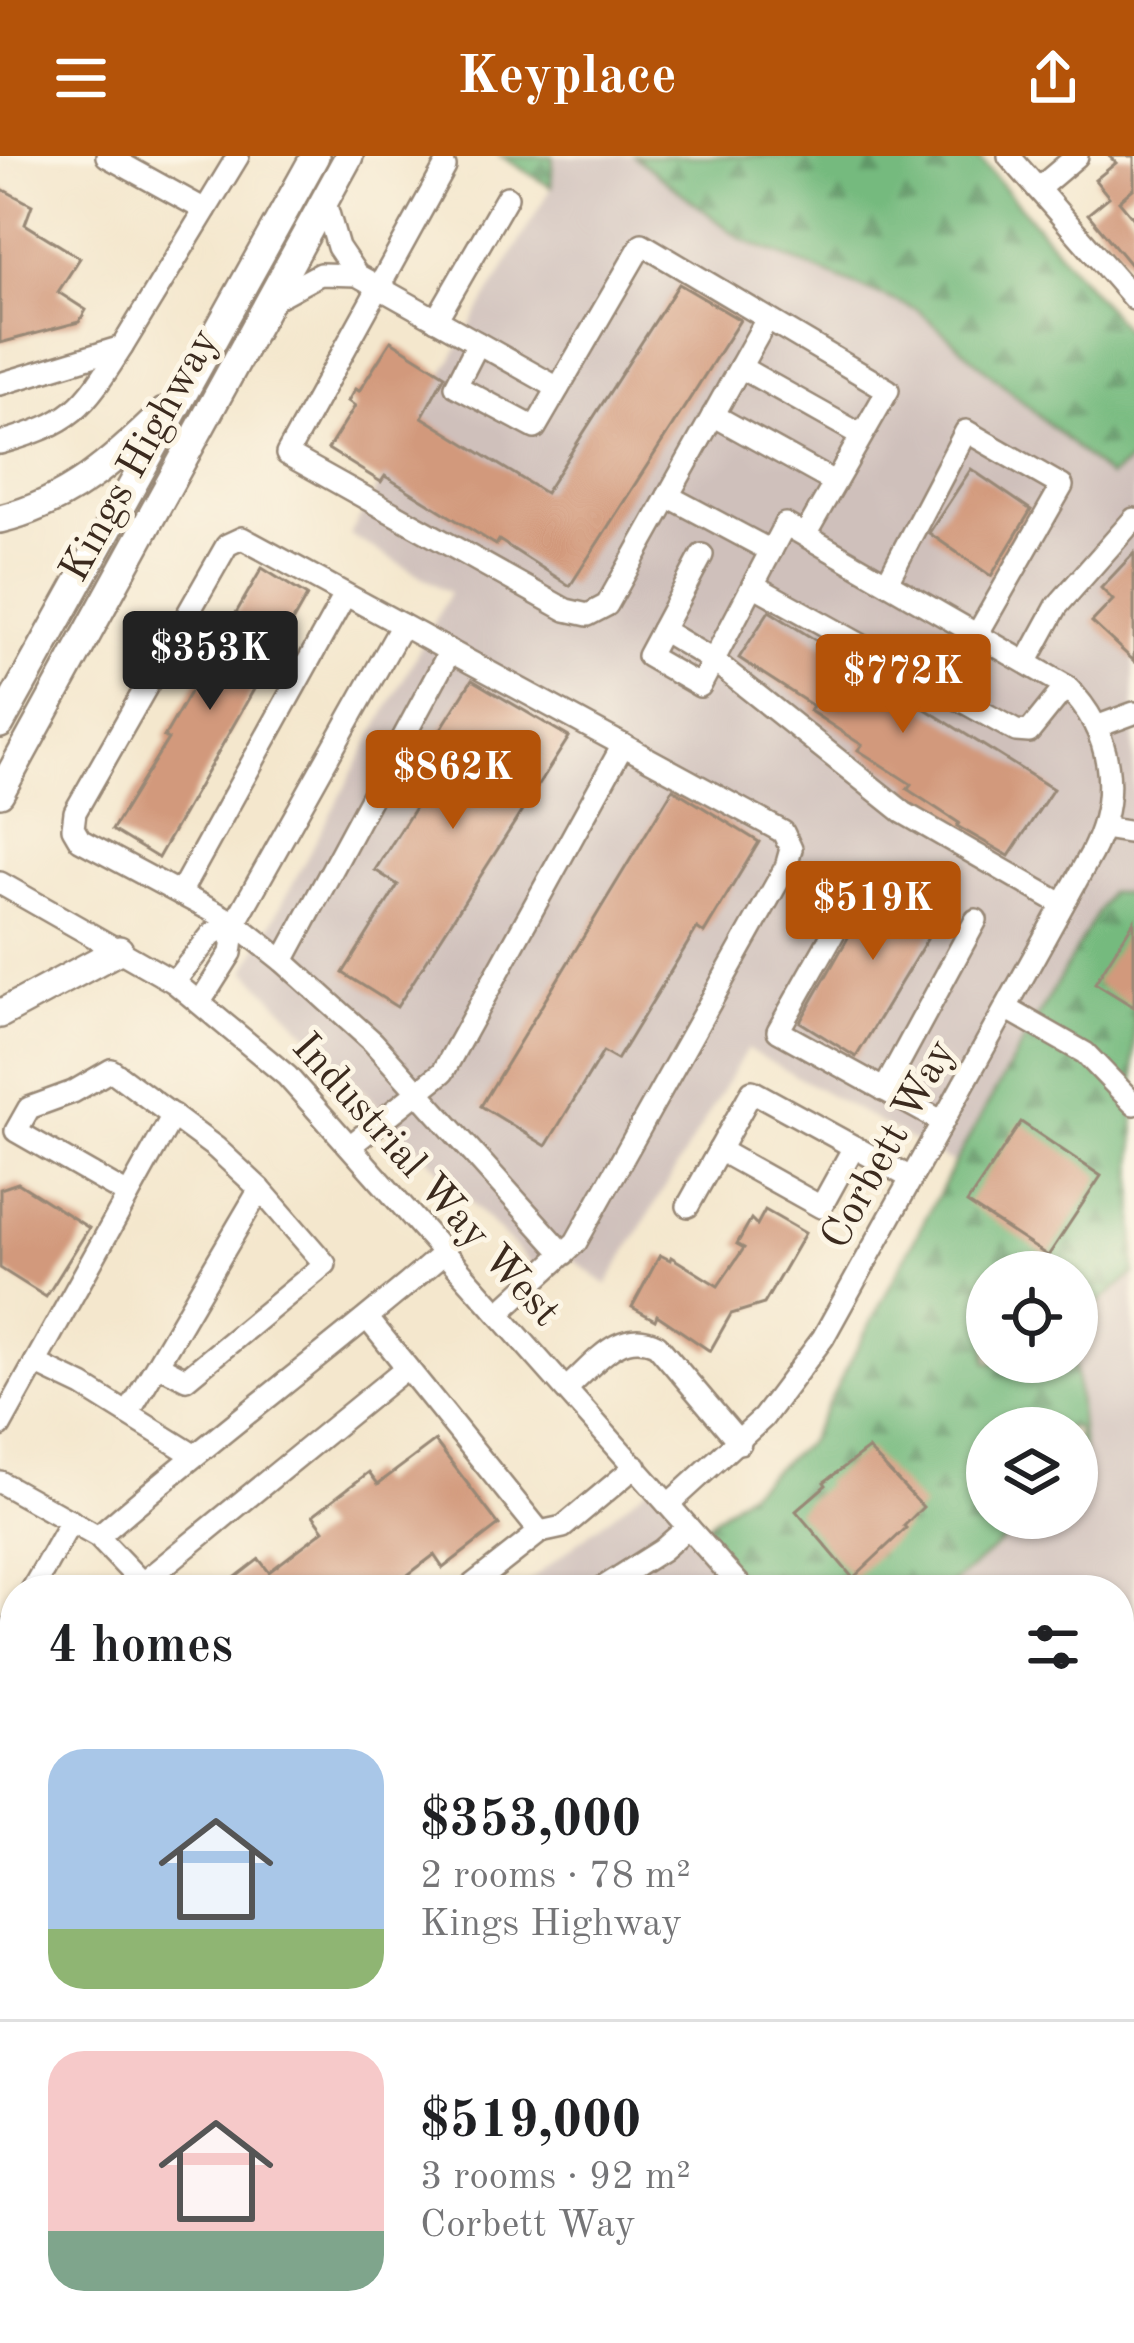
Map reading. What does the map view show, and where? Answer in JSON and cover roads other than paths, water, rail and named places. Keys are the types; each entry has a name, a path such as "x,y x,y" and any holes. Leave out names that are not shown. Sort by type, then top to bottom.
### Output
{"main road":[{"name":"Kings Highway","path":"0,724 316,156"},
{"name":"Kings Highway","path":"0,793 349,156"},
{"path":"0,519 59,500 110,465 184,392"},
{"path":"0,1014 119,950"}],"street":[{"path":"106,156 205,210"},
{"path":"1010,156 1134,299"},
{"path":"1038,189 1076,156"},
{"path":"0,443 61,423 93,393 235,157"},
{"path":"445,167 367,281 286,454 566,610 588,615 607,605 767,319"},
{"path":"436,320 507,197"},
{"path":"324,199 338,248 367,281 558,388"},
{"path":"478,343 456,386 536,428 642,244 887,391 834,482 771,551 714,662"},
{"path":"268,302 320,274 367,281"},
{"path":"0,384 122,347"},
{"path":"740,367 861,435"},
{"path":"713,415 834,482"},
{"path":"887,582 966,431 1062,486 978,633"},
{"path":"668,496 771,551"},
{"path":"1027,661 1057,606 1134,519"},
{"name":"Corbett Way","path":"670,1503 740,1443 794,1382 823,1338 1103,828 1110,796 1096,727 1066,686 795,529"},
{"path":"499,1312 564,1254 576,1242 786,867 791,849 783,832 242,538 227,545 75,812 73,828 80,840 235,923 283,961 373,1042 564,1254"},
{"path":"702,555 662,630 714,662 904,813 1062,904"},
{"path":"753,585 1016,731 1029,732 1066,686"},
{"path":"180,893 345,595"},
{"path":"200,1002 231,953 235,923 402,626"},
{"path":"283,961 450,651"},
{"path":"1096,727 1134,713"},
{"path":"350,1146 443,1072 623,745"},
{"path":"1103,828 1134,833"},
{"path":"865,877 778,1031 940,1121"},
{"name":"Industrial Way West","path":"0,883 174,982 287,1076 731,1575"},
{"path":"884,1090 976,920"},
{"path":"174,982 212,934 235,923"},
{"path":"1006,1007 1085,1053 1134,1104"},
{"path":"128,1195 16,1131 29,1108 73,1092 111,1070 173,1115 260,1190 325,1264 186,1379 159,1365"},
{"path":"688,1206 752,1091 909,1177"},
{"path":"0,1426 173,1115"},
{"path":"718,1150 820,1207 854,1147"},
{"path":"128,1414 260,1190"},
{"path":"98,1537 192,1454 445,1252"},
{"path":"368,1318 540,1532"},
{"path":"567,1388 624,1338 641,1337 657,1345 740,1443"},
{"path":"35,1363 192,1454"},
{"path":"153,1575 406,1368"},
{"path":"485,1575 540,1532 563,1527 636,1466"},
{"path":"0,1482 98,1537 128,1575"},
{"path":"40,1575 71,1521"},
{"path":"623,1575 688,1527"}]}
